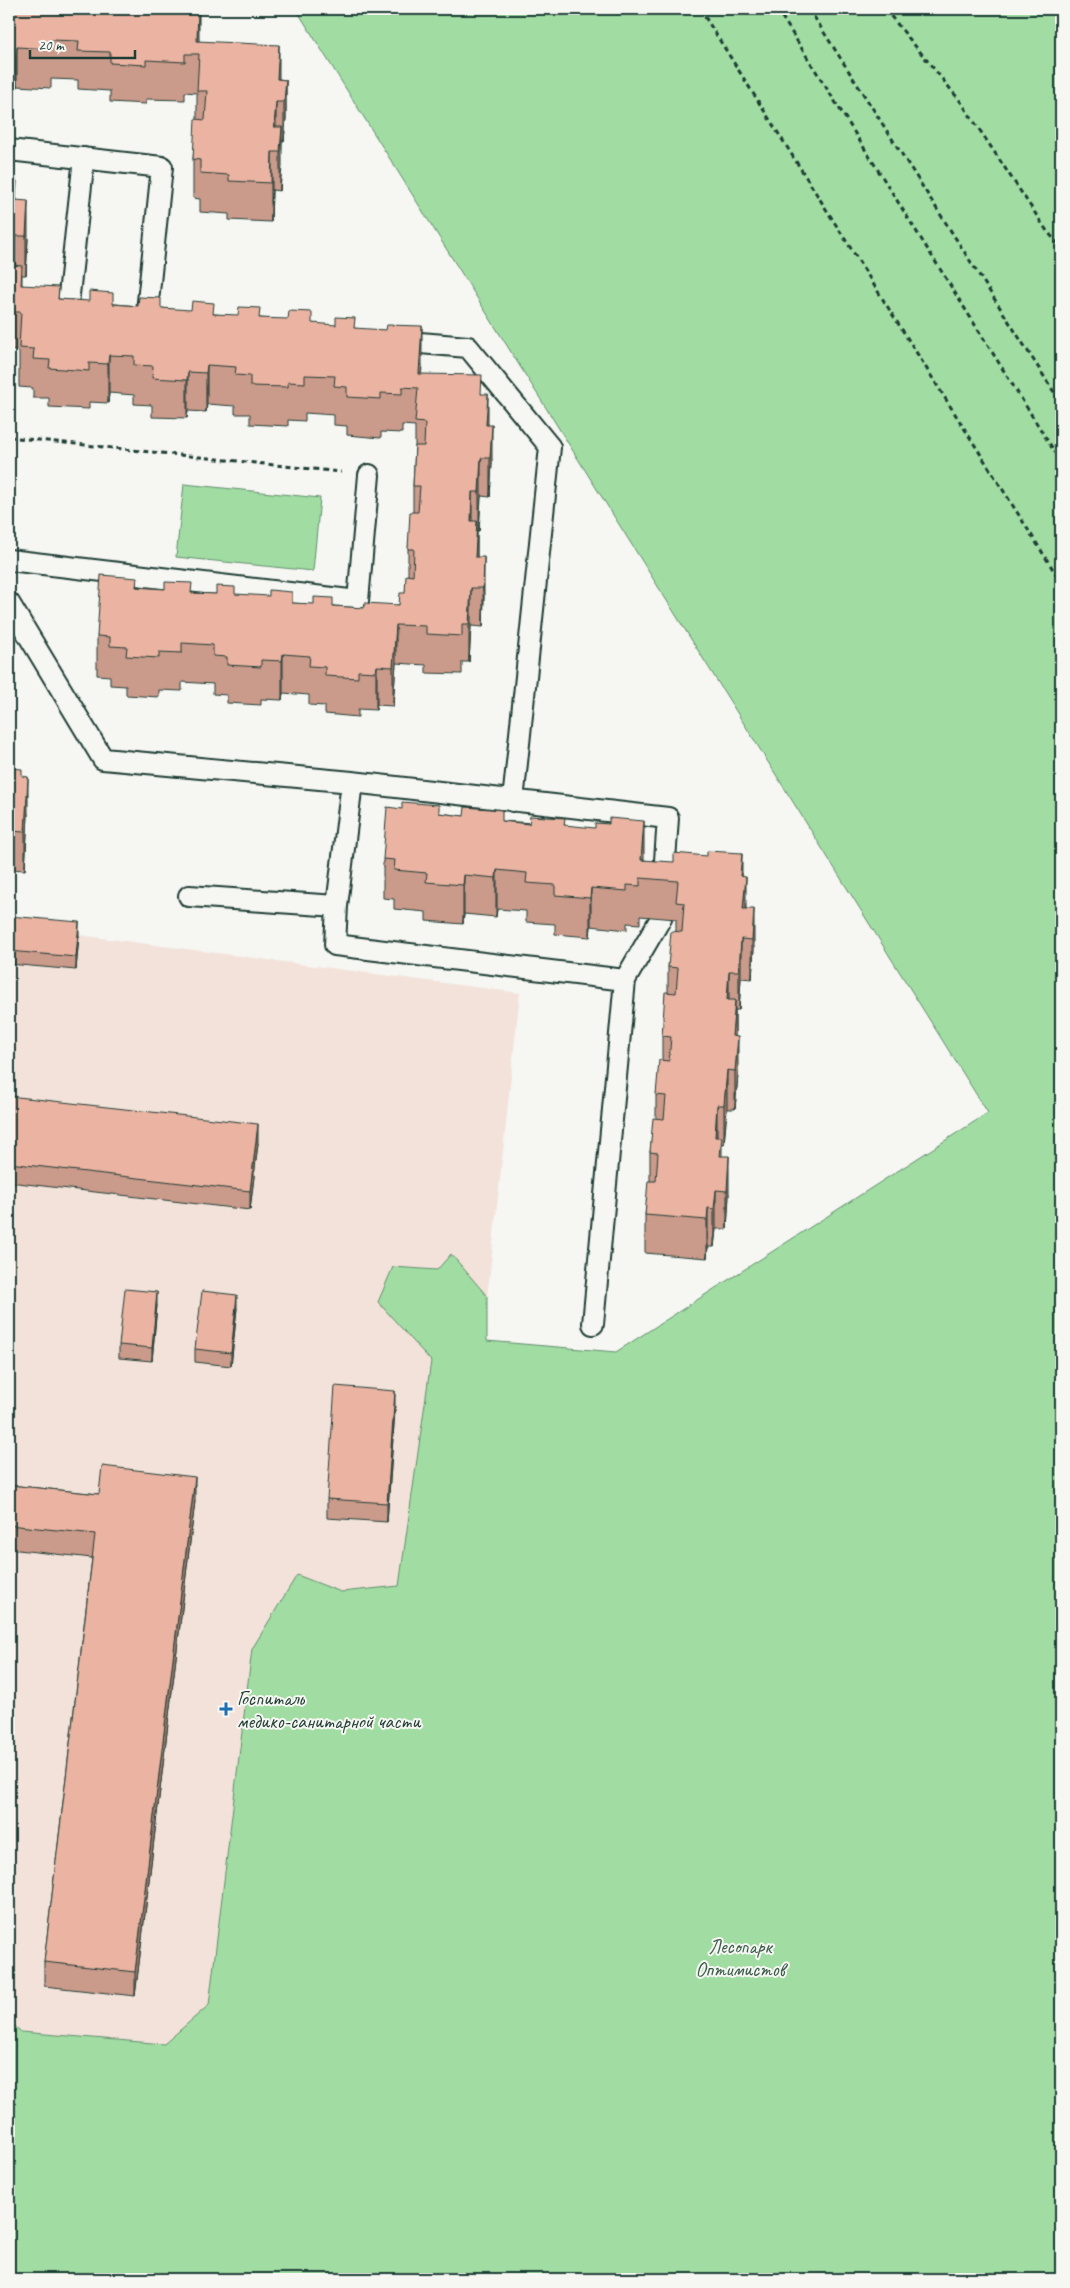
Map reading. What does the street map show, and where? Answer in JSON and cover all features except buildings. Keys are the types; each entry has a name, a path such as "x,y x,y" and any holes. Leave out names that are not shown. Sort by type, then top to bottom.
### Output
{"lane":[{"path":"9,150 162,167 146,321"},
{"path":"84,158 67,313 97,316"},
{"path":"380,340 468,347 550,447 513,801"},
{"path":"9,560 358,601 369,475"},
{"path":"9,604 103,759 352,782 668,818 662,909 625,980 593,1324"},
{"path":"352,782 336,906 335,945 625,980"},
{"path":"188,896 336,906"}],"path":[{"path":"700,9 1061,582"},
{"path":"777,9 1061,462"},
{"path":"809,9 1061,403"},
{"path":"885,9 961,102 1048,231 1061,247"},
{"path":"9,438 369,475"}],"shaded area":[{"name":"Госпиталь медико-санитарной части","path":"9,929 79,935 520,993 398,2124 9,2078"}],"green space":[{"name":"Лесопарк Оптимистов","path":"296,9 1061,9 1061,2279 9,2279 9,2020 21,2032 164,2044 209,2005 252,1649 297,1575 341,1592 399,1586 431,1361 378,1302 393,1267 437,1270 451,1254 487,1296 487,1341 616,1352 988,1113"},
{"path":"184,484 320,498 313,571 176,557"}],"place":[{"name":"Госпиталь медико-санитарной части","path":"226,1709"}]}
